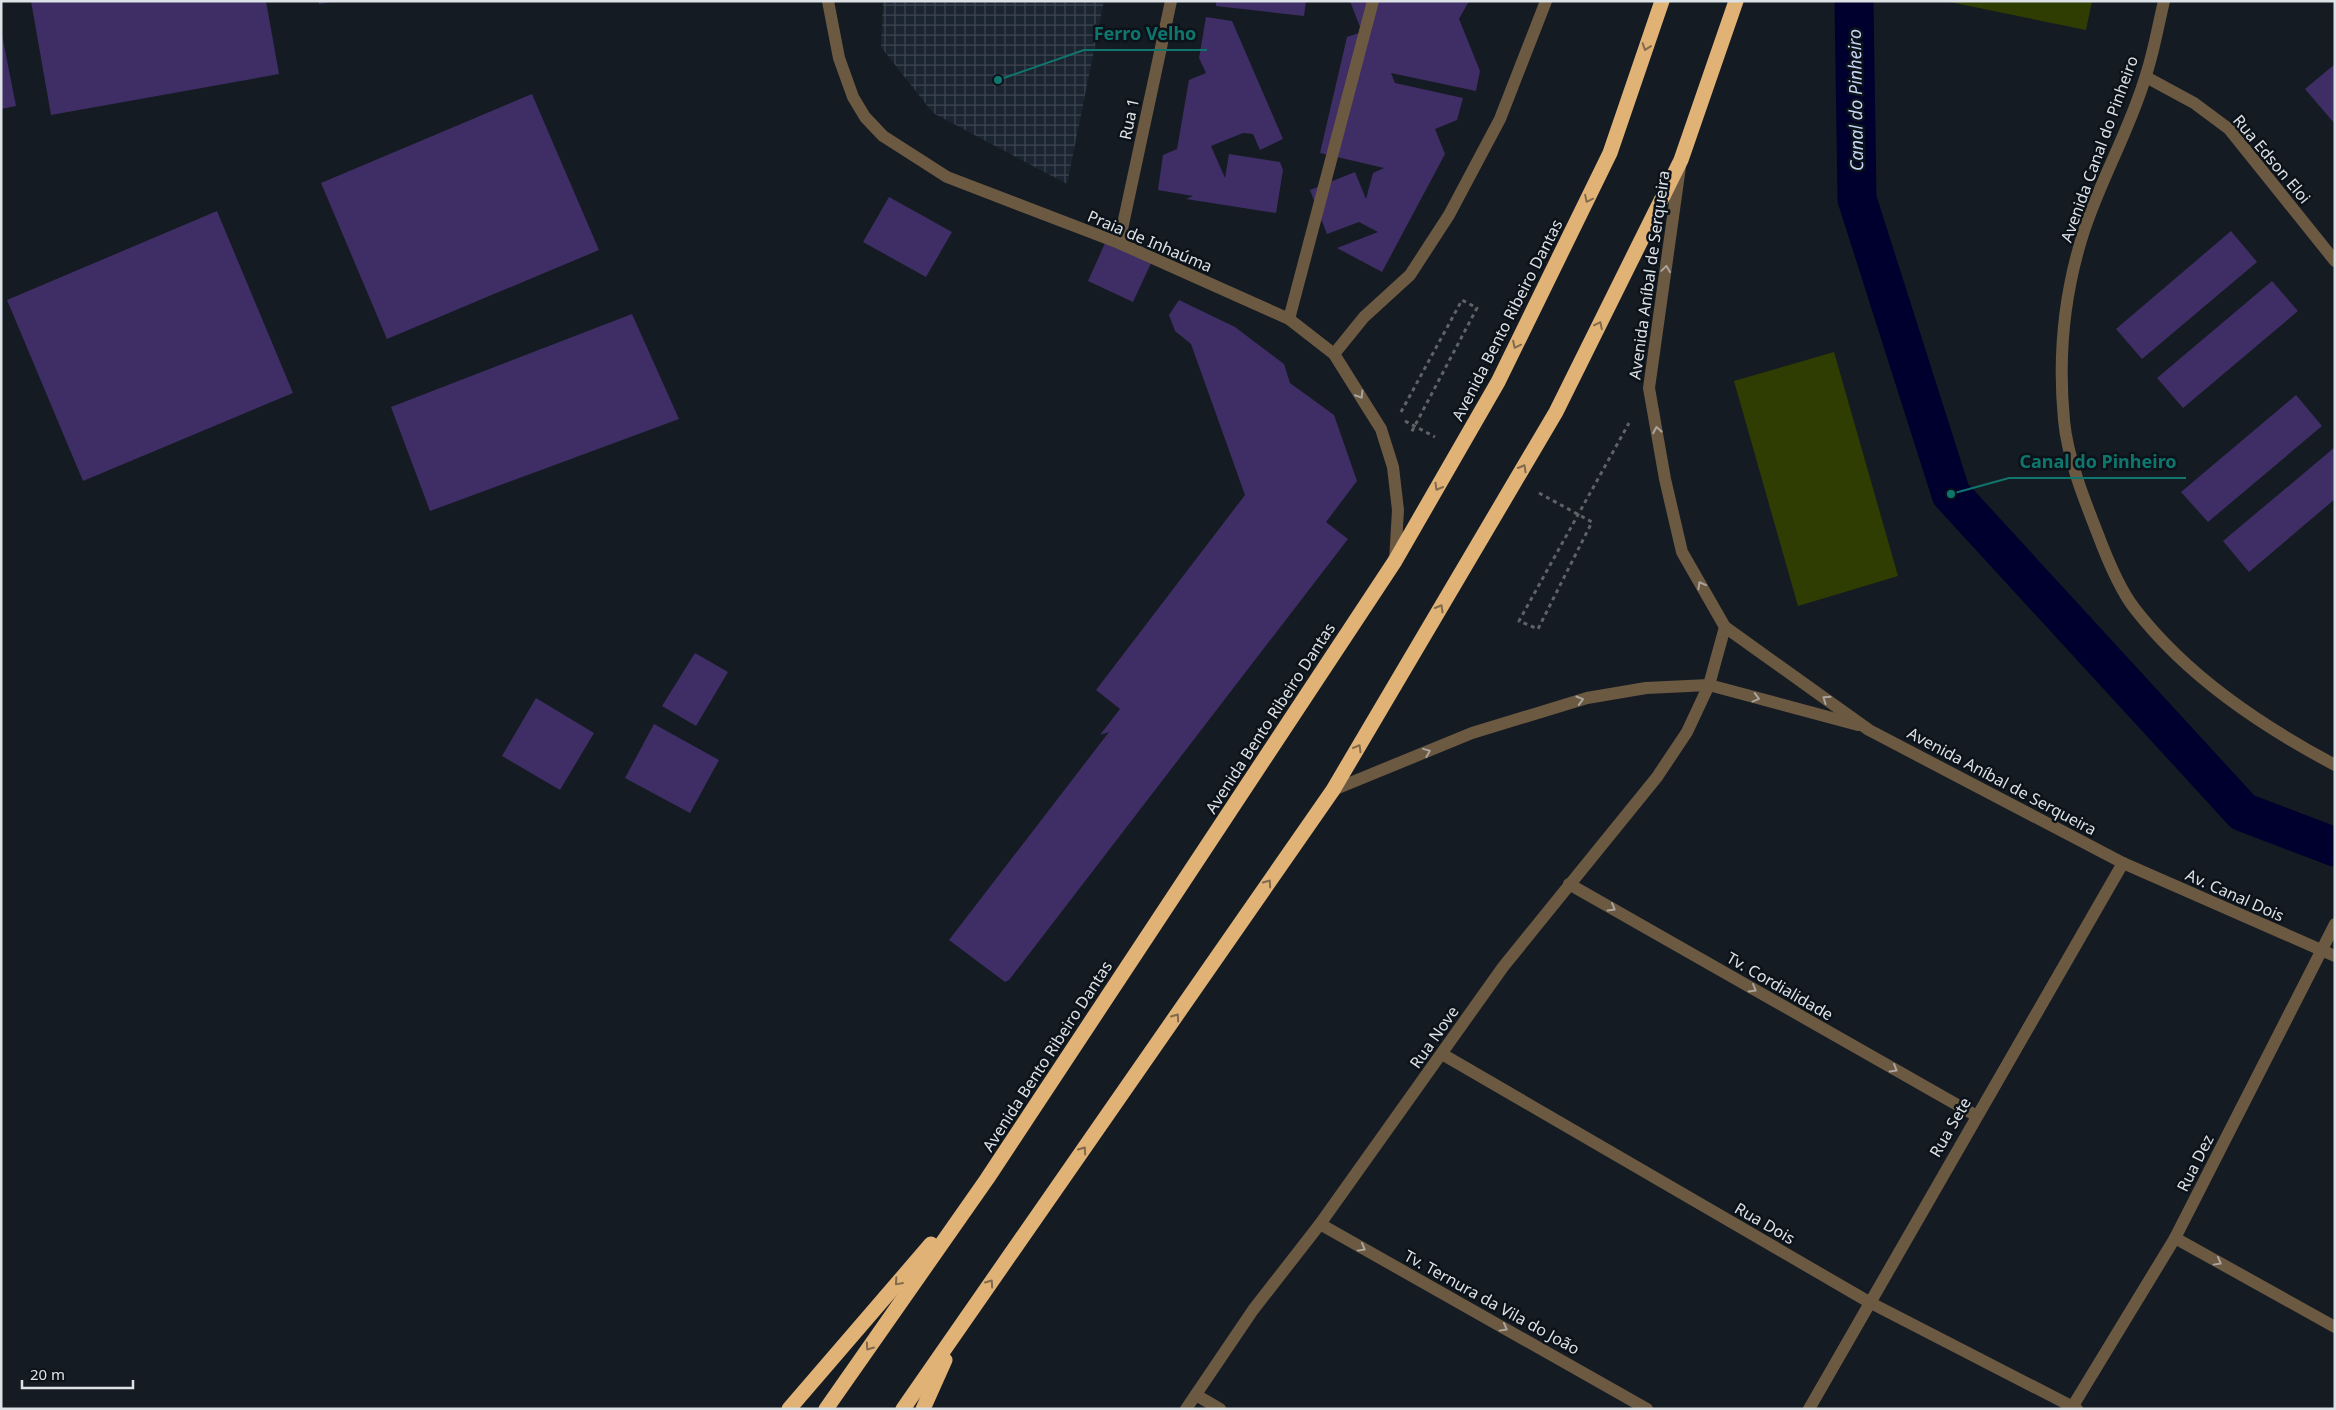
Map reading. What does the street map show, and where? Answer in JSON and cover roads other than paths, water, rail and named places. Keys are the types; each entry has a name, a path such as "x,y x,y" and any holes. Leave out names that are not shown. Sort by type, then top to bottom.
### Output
{"highway":[{"name":"Avenida Bento Ribeiro Dantas","path":"826,1409 987,1178 1395,561 1498,382 1610,153 1662,1"},
{"path":"903,1409 1333,790 1556,412 1681,160 1736,1"},
{"path":"789,1409 987,1178"},
{"path":"923,1409 962,1323"}],"street":[{"name":"Praia de Inhaúma","path":"828,1 839,58 853,97 866,117 883,136 947,177 1119,243 1289,319 1334,354 1381,429 1393,467 1398,510 1395,561"},
{"name":"Rua 1","path":"1119,243 1171,1"},
{"path":"1289,319 1373,1"},
{"path":"1334,354 1364,317 1410,275 1449,216 1500,119 1546,1"},
{"name":"Avenida Canal do Pinheiro","path":"2164,1 2146,77 2083,234 2068,294 2062,348 2064,422 2082,494 2104,550 2133,607 2174,655 2229,699 2292,742 2335,765"},
{"name":"Rua Edson Eloi","path":"2146,77 2194,103 2229,129 2335,261"},
{"name":"Avenida Aníbal de Serqueira","path":"1681,160 1649,388 1665,479 1682,552 1724,628 1866,727 2123,863"},
{"name":"Rua Nove","path":"1186,1409 1253,1310 1320,1224 1504,967 1657,777 1687,732 1709,685 1724,628"},
{"name":"Avenida Aníbal de Serqueira","path":"1333,790 1472,733 1587,698 1646,688 1709,685 1866,727"},
{"name":"Av. Canal Dois","path":"2123,863 2335,956"},
{"name":"Rua Sete","path":"1809,1409 1976,1115 2123,863"},
{"name":"Tv. Cordialidade","path":"1569,884 1976,1115"},
{"name":"Rua Dez","path":"2073,1408 2175,1238 2335,924"},
{"name":"Rua Dois","path":"1442,1054 1869,1302 2073,1408"},
{"name":"Tv. Ternura da Vila do João","path":"1320,1224 1647,1409"},
{"path":"2175,1238 2335,1327"},
{"path":"1196,1395 1220,1409"}],"waterway":[{"name":"Canal do Pinheiro","path":"1854,1 1857,199 1951,494 2243,812 2335,847"}],"place":[{"name":"Ferro Velho","path":"998,80"},
{"name":"Canal do Pinheiro","path":"1951,494"}]}
